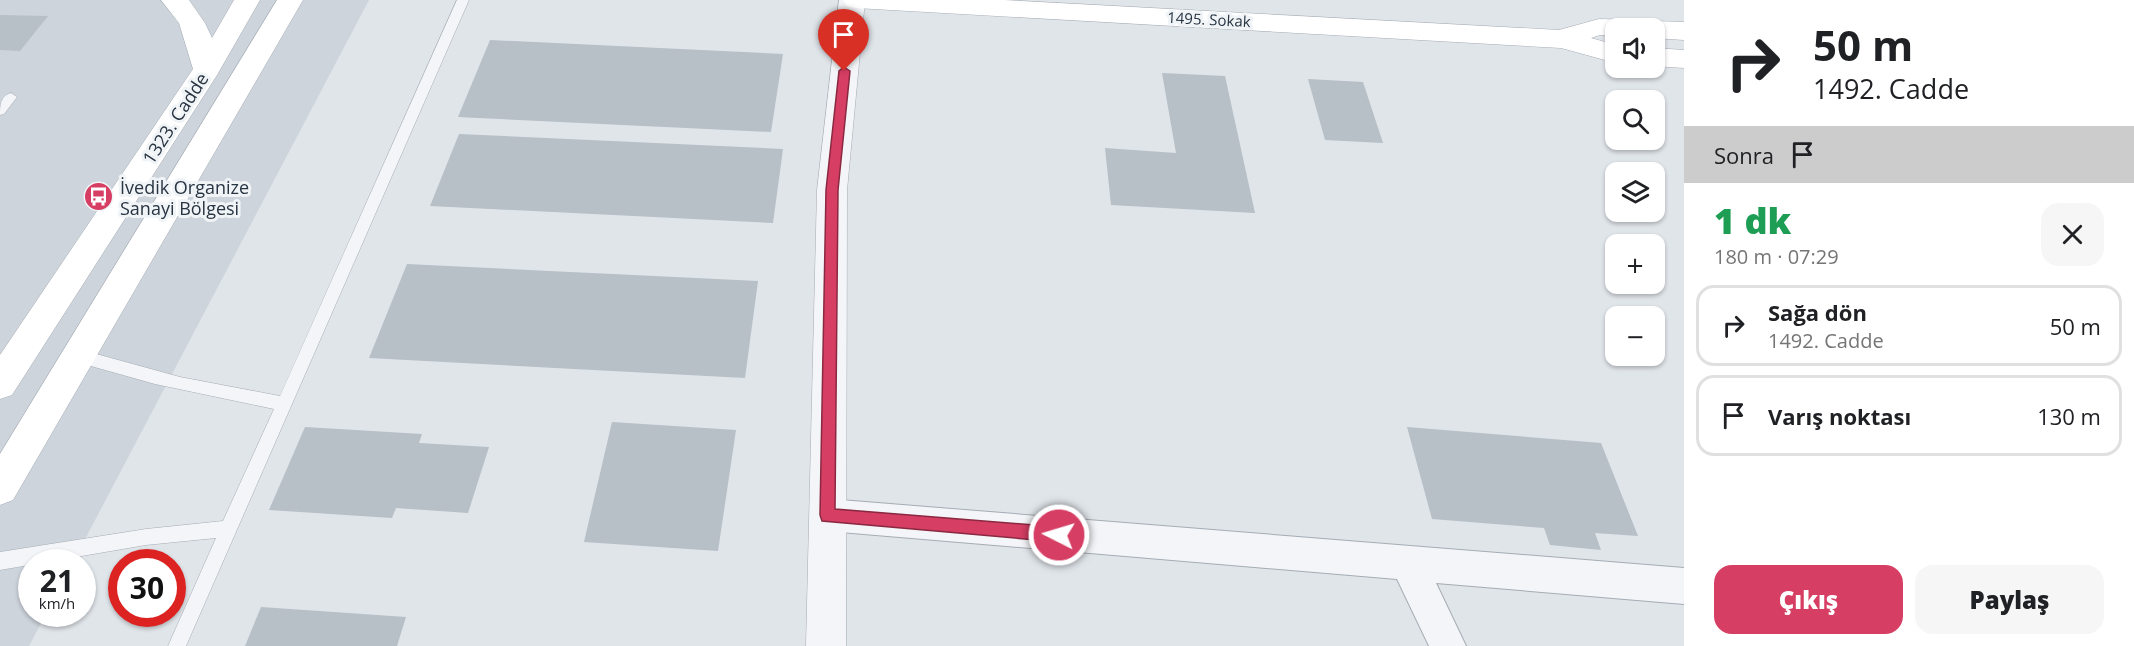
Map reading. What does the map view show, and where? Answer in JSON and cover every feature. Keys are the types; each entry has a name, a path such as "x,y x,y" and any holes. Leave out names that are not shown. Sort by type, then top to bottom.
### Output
{"main road":[{"path":"174,0 181,5 198,32 207,69"},
{"name":"1323. Cadde","path":"0,384 207,69 247,0"},
{"path":"0,488 290,0"},
{"name":"1495. Sokak","path":"854,0 939,2 1561,39 1605,51"},
{"name":"1495. Sokak","path":"1561,39 1605,27"},
{"path":"1665,30 1684,31"},
{"path":"1665,57 1684,58"}],"street":[{"path":"826,646 832,190 854,0"},
{"path":"828,515 1684,586"},
{"path":"1407,563 1448,646"}],"lane":[{"path":"177,646 463,0"},
{"path":"0,96 11,97 0,111"},
{"path":"78,356 166,382 285,404"},
{"path":"0,561 146,537 229,529"}],"shaded area":[{"name":"İvedik Organize Sanayi Bölgesi","path":"0,0 369,0 80,549 18,549 18,627 39,627 29,646 0,646"}],"building":[{"path":"0,15 48,16 20,51 0,50"},
{"path":"490,40 783,54 771,132 458,117"},
{"path":"1162,73 1225,76 1255,213 1111,205 1105,148 1176,153"},
{"path":"1308,79 1363,82 1383,143 1325,140"},
{"path":"459,134 783,149 773,223 430,206"},
{"path":"407,264 758,281 745,378 369,358"},
{"path":"612,422 736,430 718,551 584,542"},
{"path":"305,427 422,434 419,443 489,447 468,513 396,508 392,518 269,510"},
{"path":"1407,427 1601,443 1638,536 1595,533 1601,550 1550,545 1544,528 1432,519"},
{"path":"261,607 406,617 397,646 245,646"}],"place":[{"name":"İvedik Organize Sanayi Bölgesi","path":"99,197"}],"route":[{"path":"844,71 832,190 828,515 1059,535"}]}
